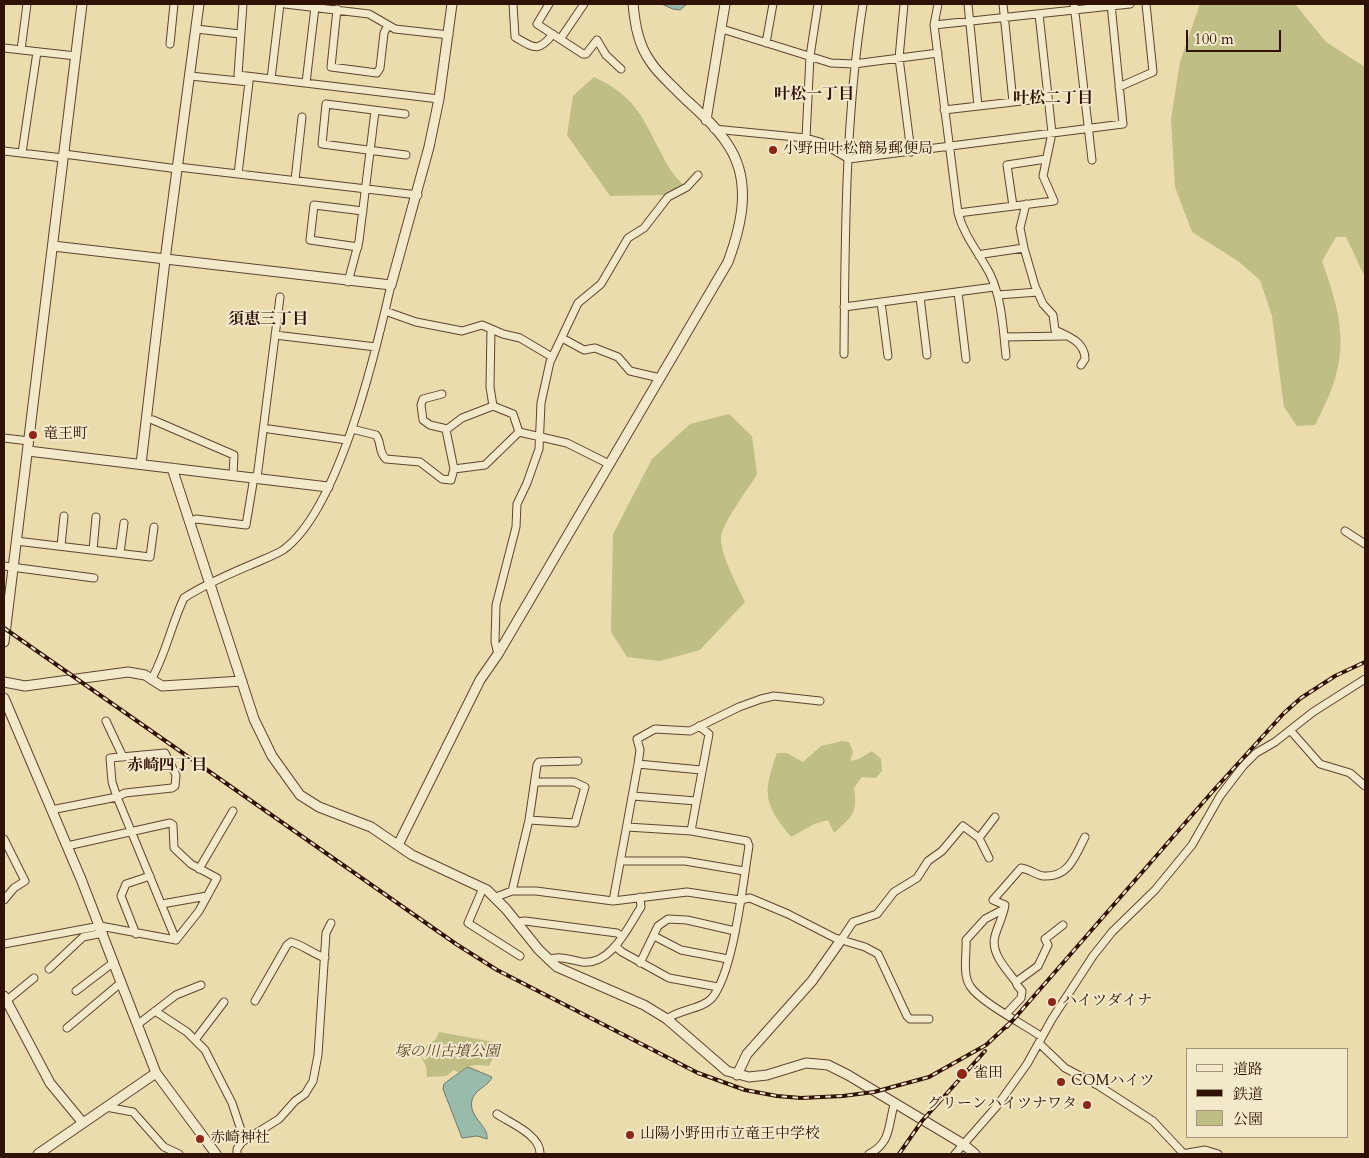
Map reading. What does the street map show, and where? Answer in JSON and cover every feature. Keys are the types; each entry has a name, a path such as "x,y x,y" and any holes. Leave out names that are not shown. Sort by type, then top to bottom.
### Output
{"street":[{"path":"21,50 27,4"},
{"path":"4,642 8,567 16,541 28,451 82,4"},
{"path":"170,44 174,4"},
{"path":"141,464 165,260 199,4"},
{"path":"243,4 238,76 439,99"},
{"path":"272,79 280,4"},
{"path":"285,4 369,14 395,29 448,35"},
{"path":"151,680 164,656 177,612 184,598 283,550 304,527 328,487 352,429 418,194 439,99 452,4"},
{"path":"513,4 515,37 531,46 539,48 553,34"},
{"path":"549,4 537,24 583,54 586,54 597,40 606,55 621,69"},
{"path":"561,38 584,4"},
{"path":"398,846 480,680 498,654 728,262 740,222 743,188 728,144 651,62 636,30 633,4"},
{"path":"706,120 725,4"},
{"path":"766,43 773,4"},
{"path":"806,138 810,56 818,4"},
{"path":"844,354 849,160 854,64 863,4"},
{"path":"904,4 899,58 911,152"},
{"path":"938,4 934,26 958,213 962,228 990,275 998,295 1006,356"},
{"path":"968,4 978,106"},
{"path":"1003,4 1013,102"},
{"path":"934,26 1039,14 1074,7 1130,4"},
{"path":"1119,88 1153,72 1146,4"},
{"path":"714,129 806,138 820,142 849,160 1123,124 1111,5"},
{"path":"306,83 315,7"},
{"path":"1074,7 1092,160"},
{"path":"337,9 330,67 377,73 380,68 384,33 388,25"},
{"path":"958,213 1054,201 1043,179 1052,133 1039,14"},
{"path":"722,29 831,63 854,64 938,53"},
{"path":"196,30 240,34"},
{"path":"4,48 76,56"},
{"path":"22,153 37,52"},
{"path":"190,76 249,82 238,174"},
{"path":"944,110 1048,98"},
{"path":"405,114 326,104 322,144 406,155"},
{"path":"348,282 358,246 375,111"},
{"path":"295,180 302,117"},
{"path":"4,151 418,194"},
{"path":"1012,206 1007,165 1046,159"},
{"path":"498,654 495,642 496,605 516,527 517,504 535,461 540,438 541,403 546,374 552,358 578,303 601,284 628,238 644,228 668,197 687,188 698,175"},
{"path":"358,246 310,240 314,204 363,211"},
{"path":"1026,204 1020,228 1024,248 1038,292 1043,304 1053,315 1055,330 1068,336 1082,349 1085,359 1081,365"},
{"path":"53,246 348,282 391,285"},
{"path":"979,256 1024,248"},
{"path":"844,307 994,287"},
{"path":"958,292 966,359"},
{"path":"998,295 1038,292"},
{"path":"190,522 196,520 246,525 255,477 280,297"},
{"path":"920,297 927,355"},
{"path":"881,302 888,356"},
{"path":"385,311 424,324 456,330 466,330 482,325 520,338 552,358"},
{"path":"491,329 490,387 493,406 513,414 519,432"},
{"path":"275,335 376,347"},
{"path":"1004,337 1068,336"},
{"path":"562,338 584,350 595,348 618,357 630,371 660,378"},
{"path":"442,394 423,399 421,402 423,420 426,423 447,429"},
{"path":"352,429 376,435 379,440 380,451 386,459 420,462 428,466 442,479 448,480 453,478 454,469 446,433 447,429 462,418 493,406"},
{"path":"154,420 234,455 233,475"},
{"path":"269,429 347,440"},
{"path":"519,432 567,444 610,464"},
{"path":"454,469 485,465 494,454 519,432"},
{"path":"4,438 29,441"},
{"path":"496,462 494,459 508,447 507,444"},
{"path":"28,451 328,487"},
{"path":"172,468 263,740 286,778 300,795 319,807 371,827 412,855 483,888 496,897 548,960 564,971 627,996 667,1019 727,1071 759,1076 798,1064 820,1063 848,1075 894,1105 963,1144 975,1154"},
{"path":"61,546 64,516"},
{"path":"92,550 96,517"},
{"path":"120,553 124,523"},
{"path":"16,541 150,557 154,527"},
{"path":"1346,531 1365,544"},
{"path":"8,567 94,578"},
{"path":"4,682 13,685 30,685 128,672 138,672 162,686 242,680"},
{"path":"955,1154 997,1106 1040,1044 1042,1037 1093,956 1112,932 1155,890 1192,844 1220,796 1243,766 1256,753 1329,701 1365,679"},
{"path":"613,901 638,764 640,750 637,739 647,732 661,728 682,732 699,726 739,706 774,696 820,701"},
{"path":"4,698 6,709 102,930 156,1073 216,1154"},
{"path":"106,721 123,757"},
{"path":"691,831 709,734 699,726"},
{"path":"1290,730 1320,764 1350,774 1365,786"},
{"path":"51,810 117,797 125,793 175,786 176,774 165,753 110,758 112,782 117,797 176,940"},
{"path":"512,890 529,820 537,765 539,762 578,760"},
{"path":"638,764 701,770"},
{"path":"529,820 575,823 585,787 574,782 535,782"},
{"path":"633,796 696,801"},
{"path":"199,869 233,811"},
{"path":"979,838 995,817"},
{"path":"66,846 170,823 173,825 174,848 199,869 217,878 199,911 176,940"},
{"path":"737,1074 747,1054 812,981 854,922 877,914 894,892 917,878 928,861 942,851 963,826 979,838 988,858"},
{"path":"627,827 691,831 747,842 749,846 735,931 718,987 711,998 704,1004 673,1014 667,1019"},
{"path":"1007,1013 1021,998 1022,991 1016,985 1016,982 997,954 994,938 1002,922 1004,905 993,900 1021,868 1041,876 1062,873 1069,867 1085,837"},
{"path":"4,839 25,881 5,897"},
{"path":"620,861 685,860 744,871"},
{"path":"136,934 121,896 126,884 150,876"},
{"path":"483,888 468,923 520,956"},
{"path":"496,897 512,890 536,891 613,901 687,892 740,900 750,898 841,940 865,947 878,954 907,1016 910,1019 929,1019"},
{"path":"162,904 207,896"},
{"path":"548,960 554,957 592,962 616,946 641,907 640,897"},
{"path":"1004,909 985,919 966,940 966,973 969,985 1019,1024 1042,1037"},
{"path":"640,963 658,926 668,919 687,920 735,931"},
{"path":"517,922 525,921 617,933 622,936"},
{"path":"237,1154 237,1149 242,1142 279,1119 295,1101 305,1094 313,1081 318,1055 326,933 331,923"},
{"path":"1016,982 1038,966 1048,945 1045,939 1063,925"},
{"path":"50,969 83,937 102,930"},
{"path":"4,944 102,930 176,940"},
{"path":"654,936 681,950 728,959"},
{"path":"255,1001 287,945 291,942 296,943 310,953 325,958"},
{"path":"616,946 640,963 669,978 718,987"},
{"path":"76,991 114,962"},
{"path":"34,978 5,998 50,1083 83,1123"},
{"path":"67,1028 118,986 122,985"},
{"path":"137,1025 176,995 201,985"},
{"path":"195,1040 224,1002"},
{"path":"155,1010 195,1040 205,1050 232,1103 241,1130 242,1142"},
{"path":"1040,1044 1064,1068 1099,1086 1153,1120 1182,1154 1205,1150 1218,1154"},
{"path":"38,1154 156,1073"},
{"path":"868,1154 881,1147 885,1142 894,1105"},
{"path":"106,1107 133,1112 164,1147 179,1154"},
{"path":"497,1114 536,1142 540,1154"}],"green space":[{"path":"1200,4 1295,4 1326,42 1365,67 1365,277 1346,237 1336,237 1322,261 1340,325 1341,344 1339,362 1326,402 1315,425 1297,426 1284,407 1272,316 1260,280 1238,261 1192,232 1175,187 1171,119 1180,62"},
{"path":"594,77 618,91 634,107 647,126 665,161 685,186 667,195 610,196 567,135 573,96"},
{"path":"729,414 752,436 757,474 726,523 721,537 726,561 745,602 700,650 660,661 627,657 611,632 613,534 652,459 690,424"},
{"path":"842,741 849,742 853,752 850,761 859,759 872,751 881,759 882,771 876,778 862,777 854,788 855,803 852,814 834,833 828,820 814,824 791,837 775,816 768,798 769,779 777,753 787,753 803,762 821,746"},
{"name":"塚の川古墳公園","path":"439,1032 500,1043 489,1066 472,1065 459,1073 454,1070 446,1076 427,1077 426,1067 419,1051 435,1040"}],"shaded area":[{"path":"662,4 687,4 680,10"},
{"path":"468,1067 492,1077 476,1093 472,1100 473,1111 487,1134 487,1139 477,1136 462,1138 443,1089 444,1084"}],"railway":[{"path":"4,628 456,944 497,970 698,1073 745,1090 777,1096 801,1098 874,1092 929,1077 986,1045 1012,1021"},
{"path":"1007,1027 1213,791 1284,713 1301,698 1335,676 1365,662"},
{"path":"899,1154 922,1121 985,1051"}],"place":[{"name":"小野田叶松簡易郵便局","path":"773,150"},
{"name":"竜王町","path":"33,435"},
{"name":"ハイツダイナ","path":"1052,1002"},
{"name":"雀田","path":"962,1074"},
{"name":"COMハイツ","path":"1061,1082"},
{"name":"グリーンハイツナワタ","path":"1087,1105"},
{"name":"山陽小野田市立竜王中学校","path":"630,1135"},
{"name":"赤崎神社","path":"200,1139"}],"district":[{"name":"叶松一丁目","path":"814,95"},
{"name":"叶松二丁目","path":"1053,99"},
{"name":"須恵三丁目","path":"268,320"},
{"name":"赤崎四丁目","path":"167,766"}]}
